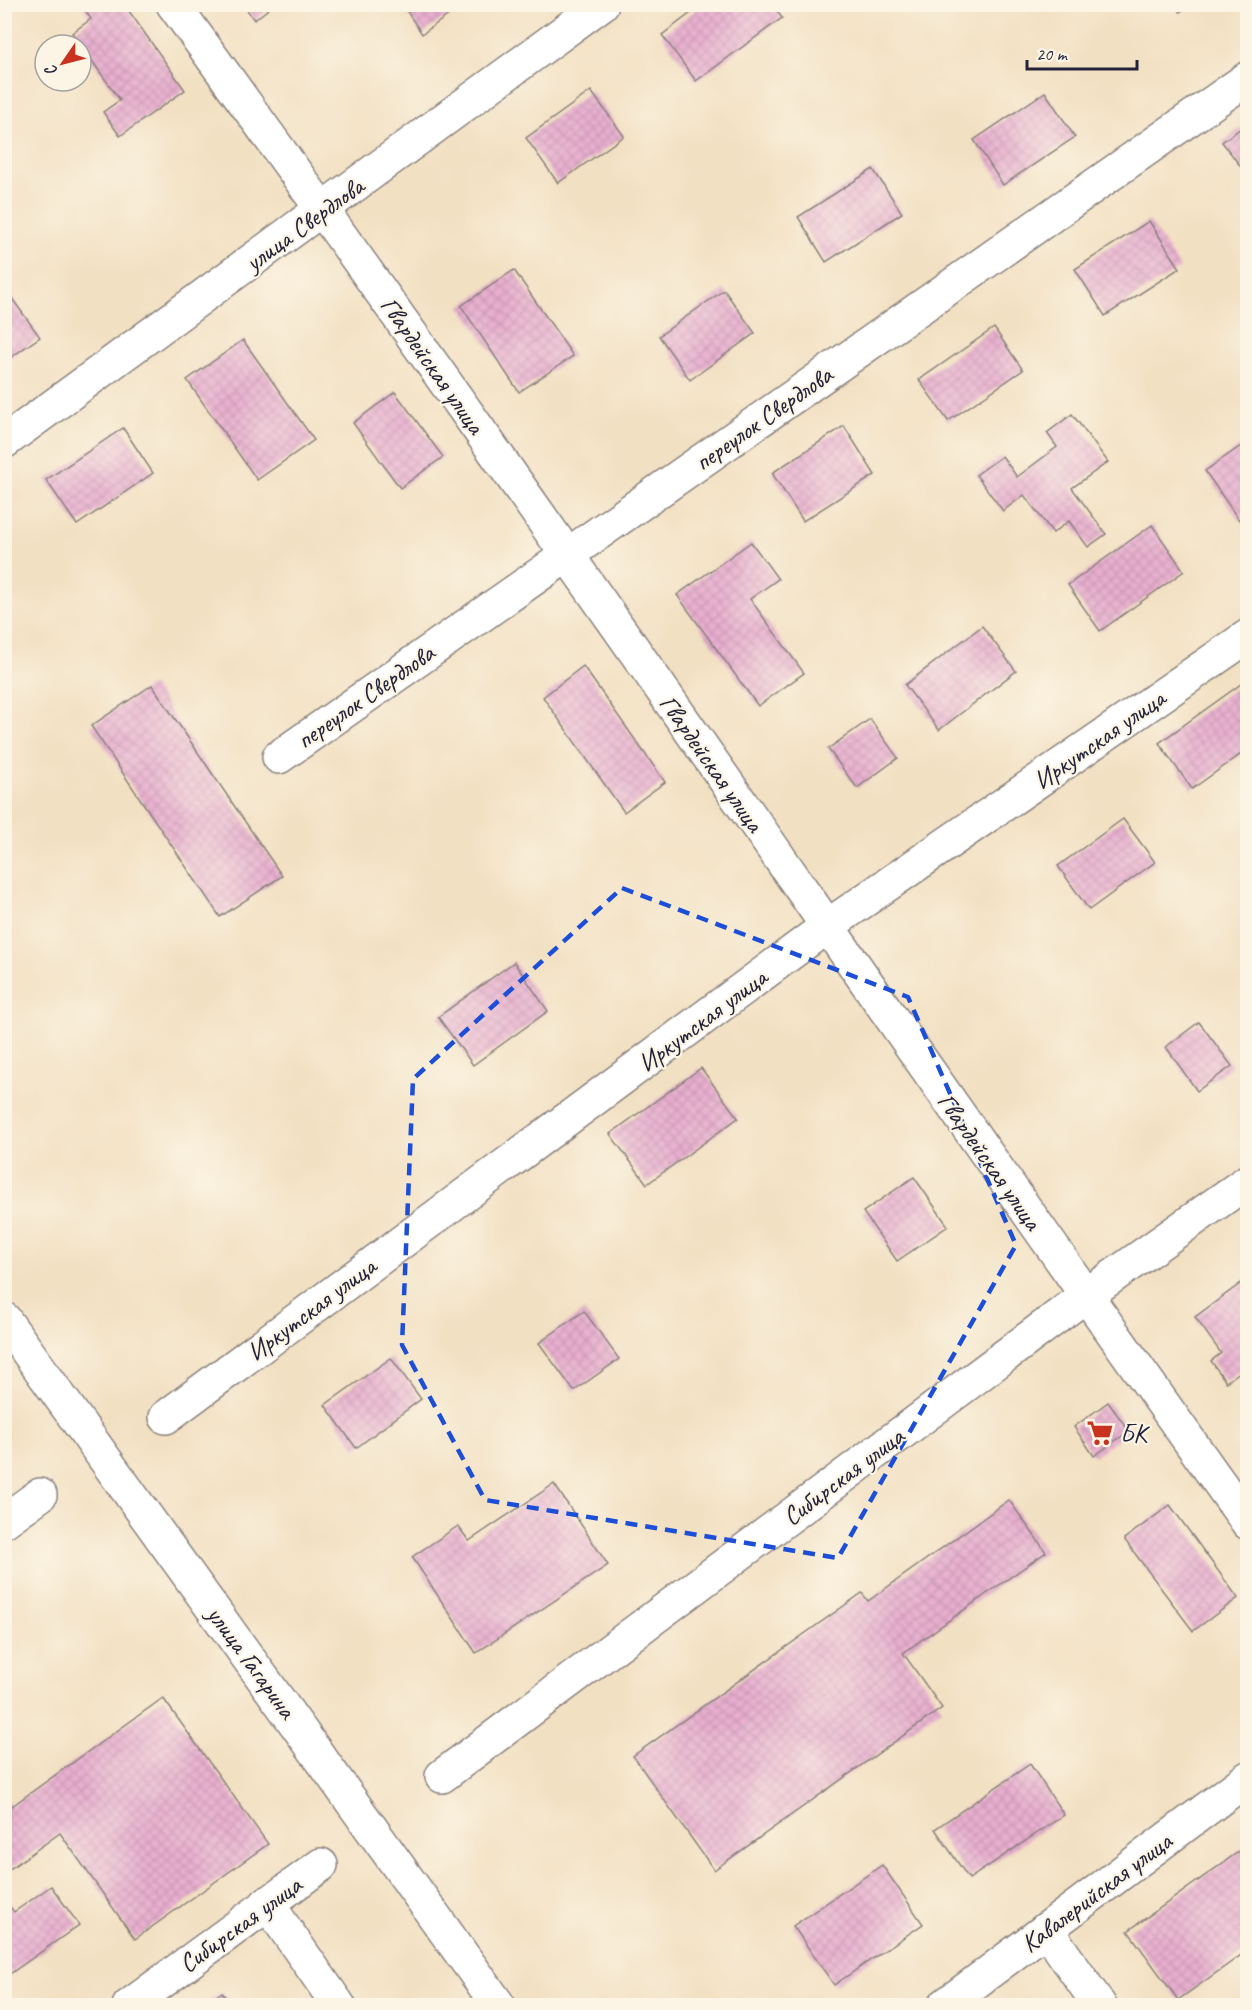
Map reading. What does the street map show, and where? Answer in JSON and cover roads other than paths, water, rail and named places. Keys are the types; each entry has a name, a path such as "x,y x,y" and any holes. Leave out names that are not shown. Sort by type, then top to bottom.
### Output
{"street":[{"name":"Гвардейская улица","path":"173,4 324,210 568,555 1085,1296 1248,1523"},
{"name":"улица Свердлова","path":"4,442 324,210 602,4"},
{"name":"переулок Свердлова","path":"279,757 1248,78"},
{"name":"Иркутская улица","path":"166,1417 826,927 1248,636"},
{"name":"Сибирская улица","path":"442,1776 1085,1296 1248,1181"},
{"name":"улица Гагарина","path":"4,1319 499,2006"},
{"path":"4,1521 40,1495"},
{"name":"Кавалерийская улица","path":"944,2006 1248,1778"},
{"name":"Сибирская улица","path":"129,2006 321,1865"},
{"path":"267,1903 339,2006"},
{"path":"1046,1929 1100,2006"}],"place":[{"name":"БК","path":"1100,1433"}]}
